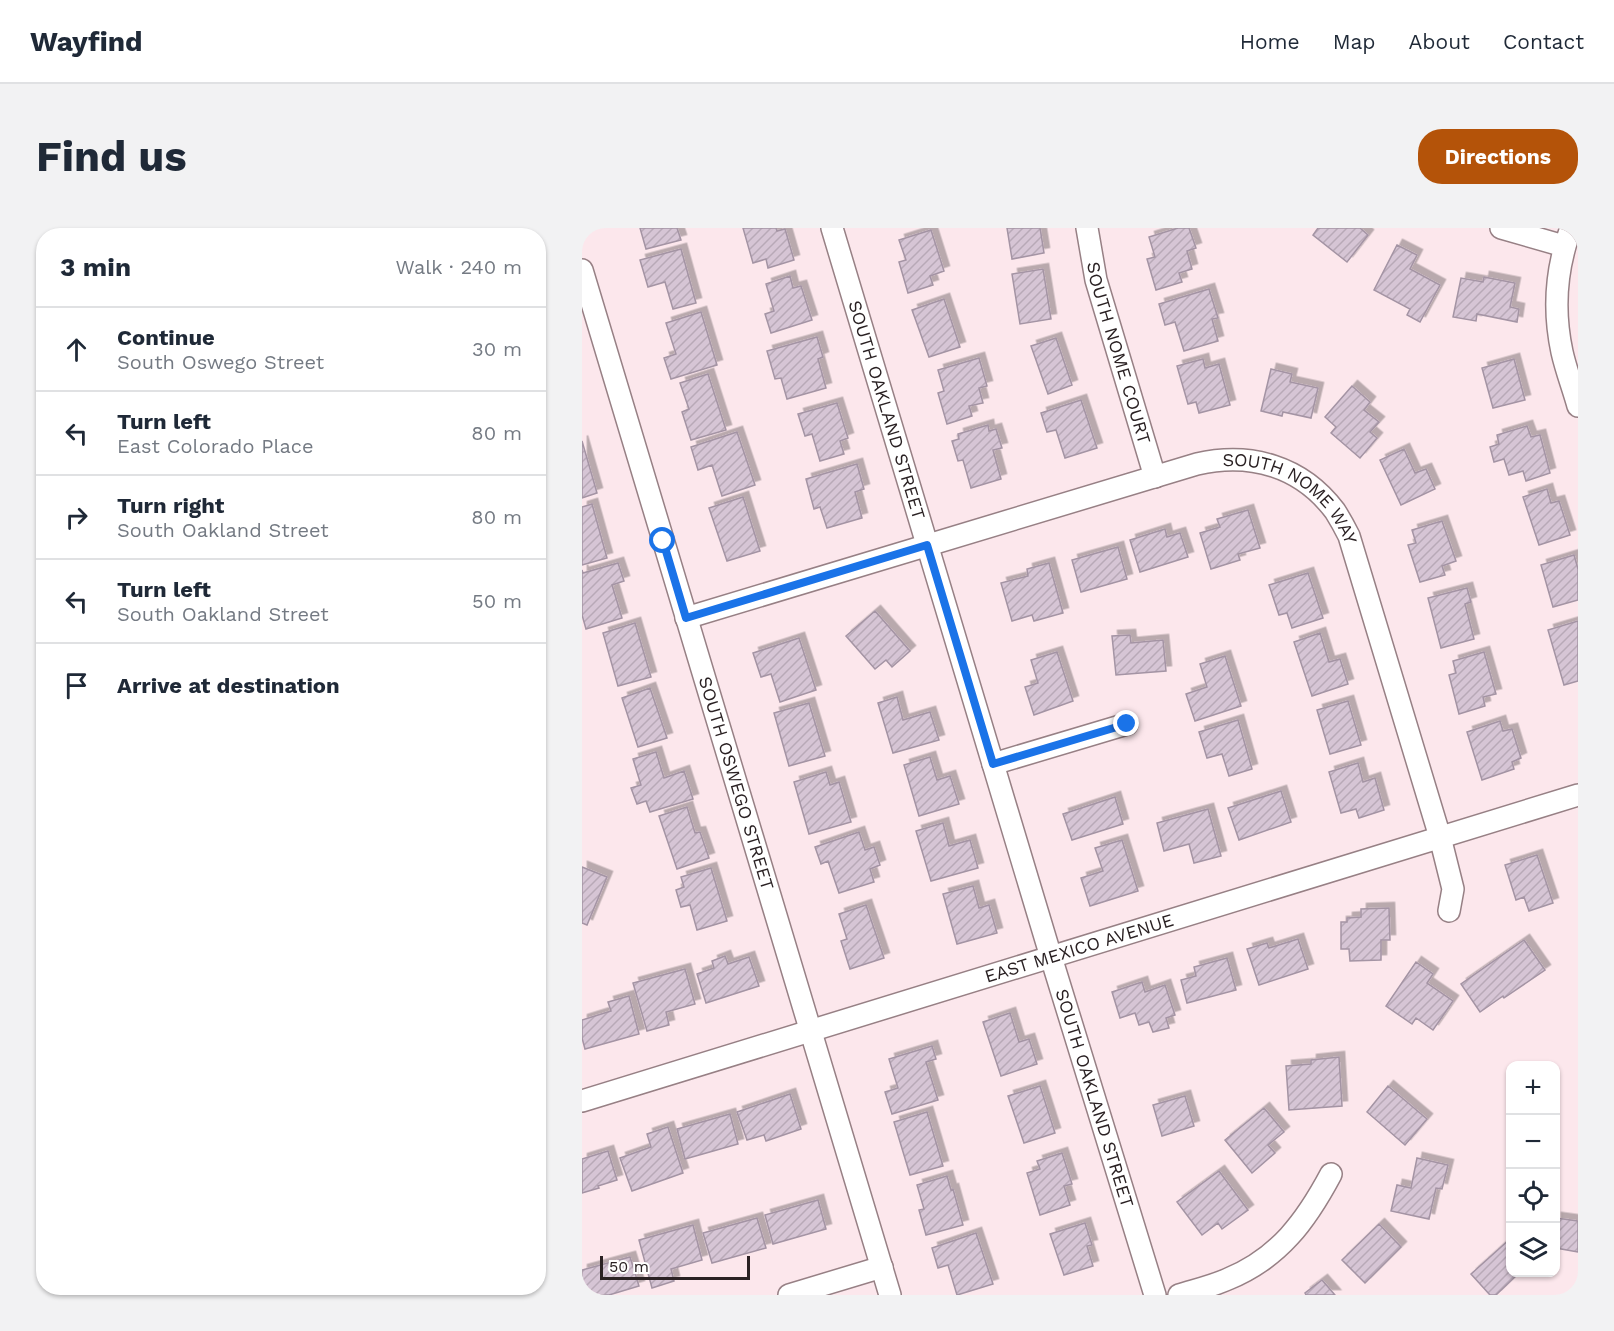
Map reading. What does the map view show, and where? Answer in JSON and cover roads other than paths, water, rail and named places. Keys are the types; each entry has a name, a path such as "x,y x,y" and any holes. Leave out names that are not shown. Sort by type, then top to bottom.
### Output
{"street":[{"name":"SOUTH OAKLAND STREET","path":"832,228 1155,1295"},
{"name":"SOUTH NOME COURT","path":"1087,228 1096,280 1155,477"},
{"path":"1501,228 1567,237 1557,287 1557,320 1562,354 1578,406"},
{"name":"SOUTH OSWEGO STREET","path":"582,270 586,296 686,618 890,1295"},
{"name":"SOUTH NOME WAY","path":"686,618 1210,461 1236,459 1262,462 1287,471 1309,484 1324,498 1349,536 1440,837 1453,889 1449,911"},
{"path":"993,764 1127,724"},
{"name":"EAST MEXICO AVENUE","path":"582,1101 1578,795"},
{"path":"1179,1295 1228,1279 1254,1266 1278,1248 1299,1227 1316,1203 1331,1174"},
{"path":"789,1295 882,1267"}]}
